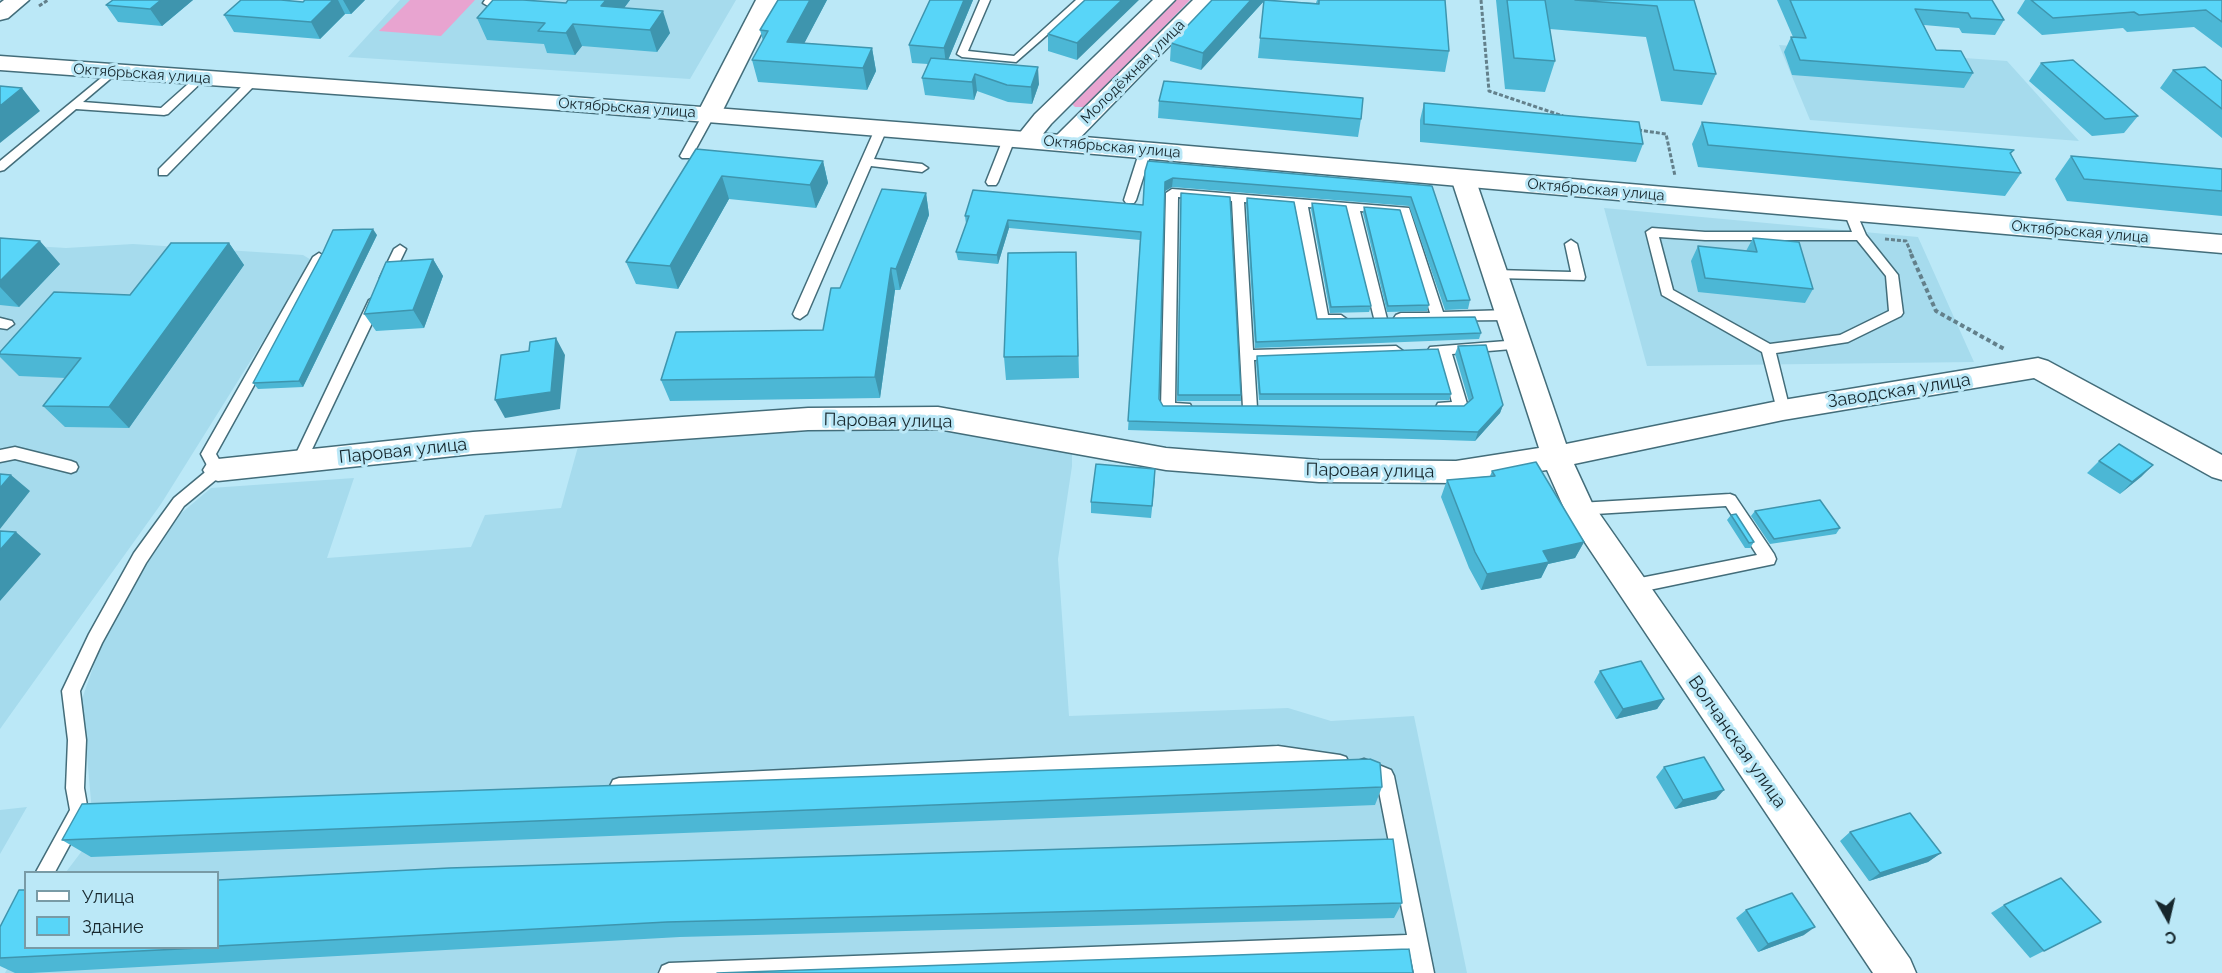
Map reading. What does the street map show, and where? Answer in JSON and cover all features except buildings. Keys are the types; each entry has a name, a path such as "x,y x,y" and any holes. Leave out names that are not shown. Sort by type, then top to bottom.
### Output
{"main road":[{"path":"0,13 18,0"},
{"path":"709,114 767,0"},
{"name":"Октябрьская улица","path":"0,63 709,114 1146,150 1679,197 1855,224 2222,244"}],"street":[{"name":"Молодёжная улица","path":"1018,139 1043,119 1165,0"},
{"name":"Молодёжная улица","path":"1062,143 1204,0"},
{"name":"Волчанская улица","path":"1463,178 1556,457 1579,509 1630,587 1896,973"},
{"name":"Заводская улица","path":"1556,457 1783,410 2038,368 2222,469"},
{"name":"Паровая улица","path":"218,470 473,443 772,422 938,418 1166,459 1319,471 1456,472 1556,457"}],"lane":[{"path":"985,0 962,54 1016,59 1082,0"},
{"path":"0,167 112,72"},
{"path":"73,105 164,112 201,78"},
{"path":"163,172 252,82"},
{"path":"686,156 709,114"},
{"path":"800,314 881,129"},
{"path":"992,182 1018,139"},
{"path":"1130,200 1146,150"},
{"path":"867,162 922,168"},
{"path":"1203,408 1168,408 1172,193 1405,211 1438,317"},
{"path":"1238,199 1250,408"},
{"path":"1301,204 1322,320 1509,315"},
{"path":"1353,208 1368,319"},
{"path":"1855,224 1892,275 1896,313 1843,339 1768,349 1667,292 1652,232 1705,236 1855,224"},
{"path":"1495,274 1579,277 1571,244"},
{"path":"299,462 400,249"},
{"path":"46,871 85,811 75,788 77,740 71,691 95,639 140,558 179,502 218,470 208,454 319,257"},
{"path":"1247,355 1444,350 1519,345"},
{"path":"1768,349 1783,410"},
{"path":"1426,407 1461,407 1444,350"},
{"path":"0,456 15,453 71,467"},
{"path":"1579,509 1730,501 1768,559 1630,587"},
{"path":"602,786 1278,754 1365,767 1385,776 1424,973"},
{"path":"1374,842 1398,842"},
{"path":"669,973 1419,944"}],"path":[{"path":"1481,0 1489,91 1563,116"},
{"path":"1631,129 1666,134 1679,197"}],"shaded area":[{"path":"400,0 736,0 690,79 348,57"},
{"path":"410,0 475,0 441,36 379,31"},
{"path":"1174,0 1190,0 1086,107 1075,107 1071,103"},
{"path":"1779,45 2007,61 2079,141 1810,120"},
{"path":"1604,208 1918,237 1974,362 1647,366"},
{"path":"0,244 66,248 133,244 303,255 313,261 161,504 0,729"},
{"path":"933,424 1072,450 1072,466 1058,559 1069,716 1288,708 1331,721 1414,716 1467,973 5,973 24,937 24,949 219,949 219,871 67,871 94,835 82,699 110,619 179,515 211,488 354,478 327,558 471,547 485,515 561,508 579,443 833,427"},
{"path":"27,807 0,854 0,810"}]}
